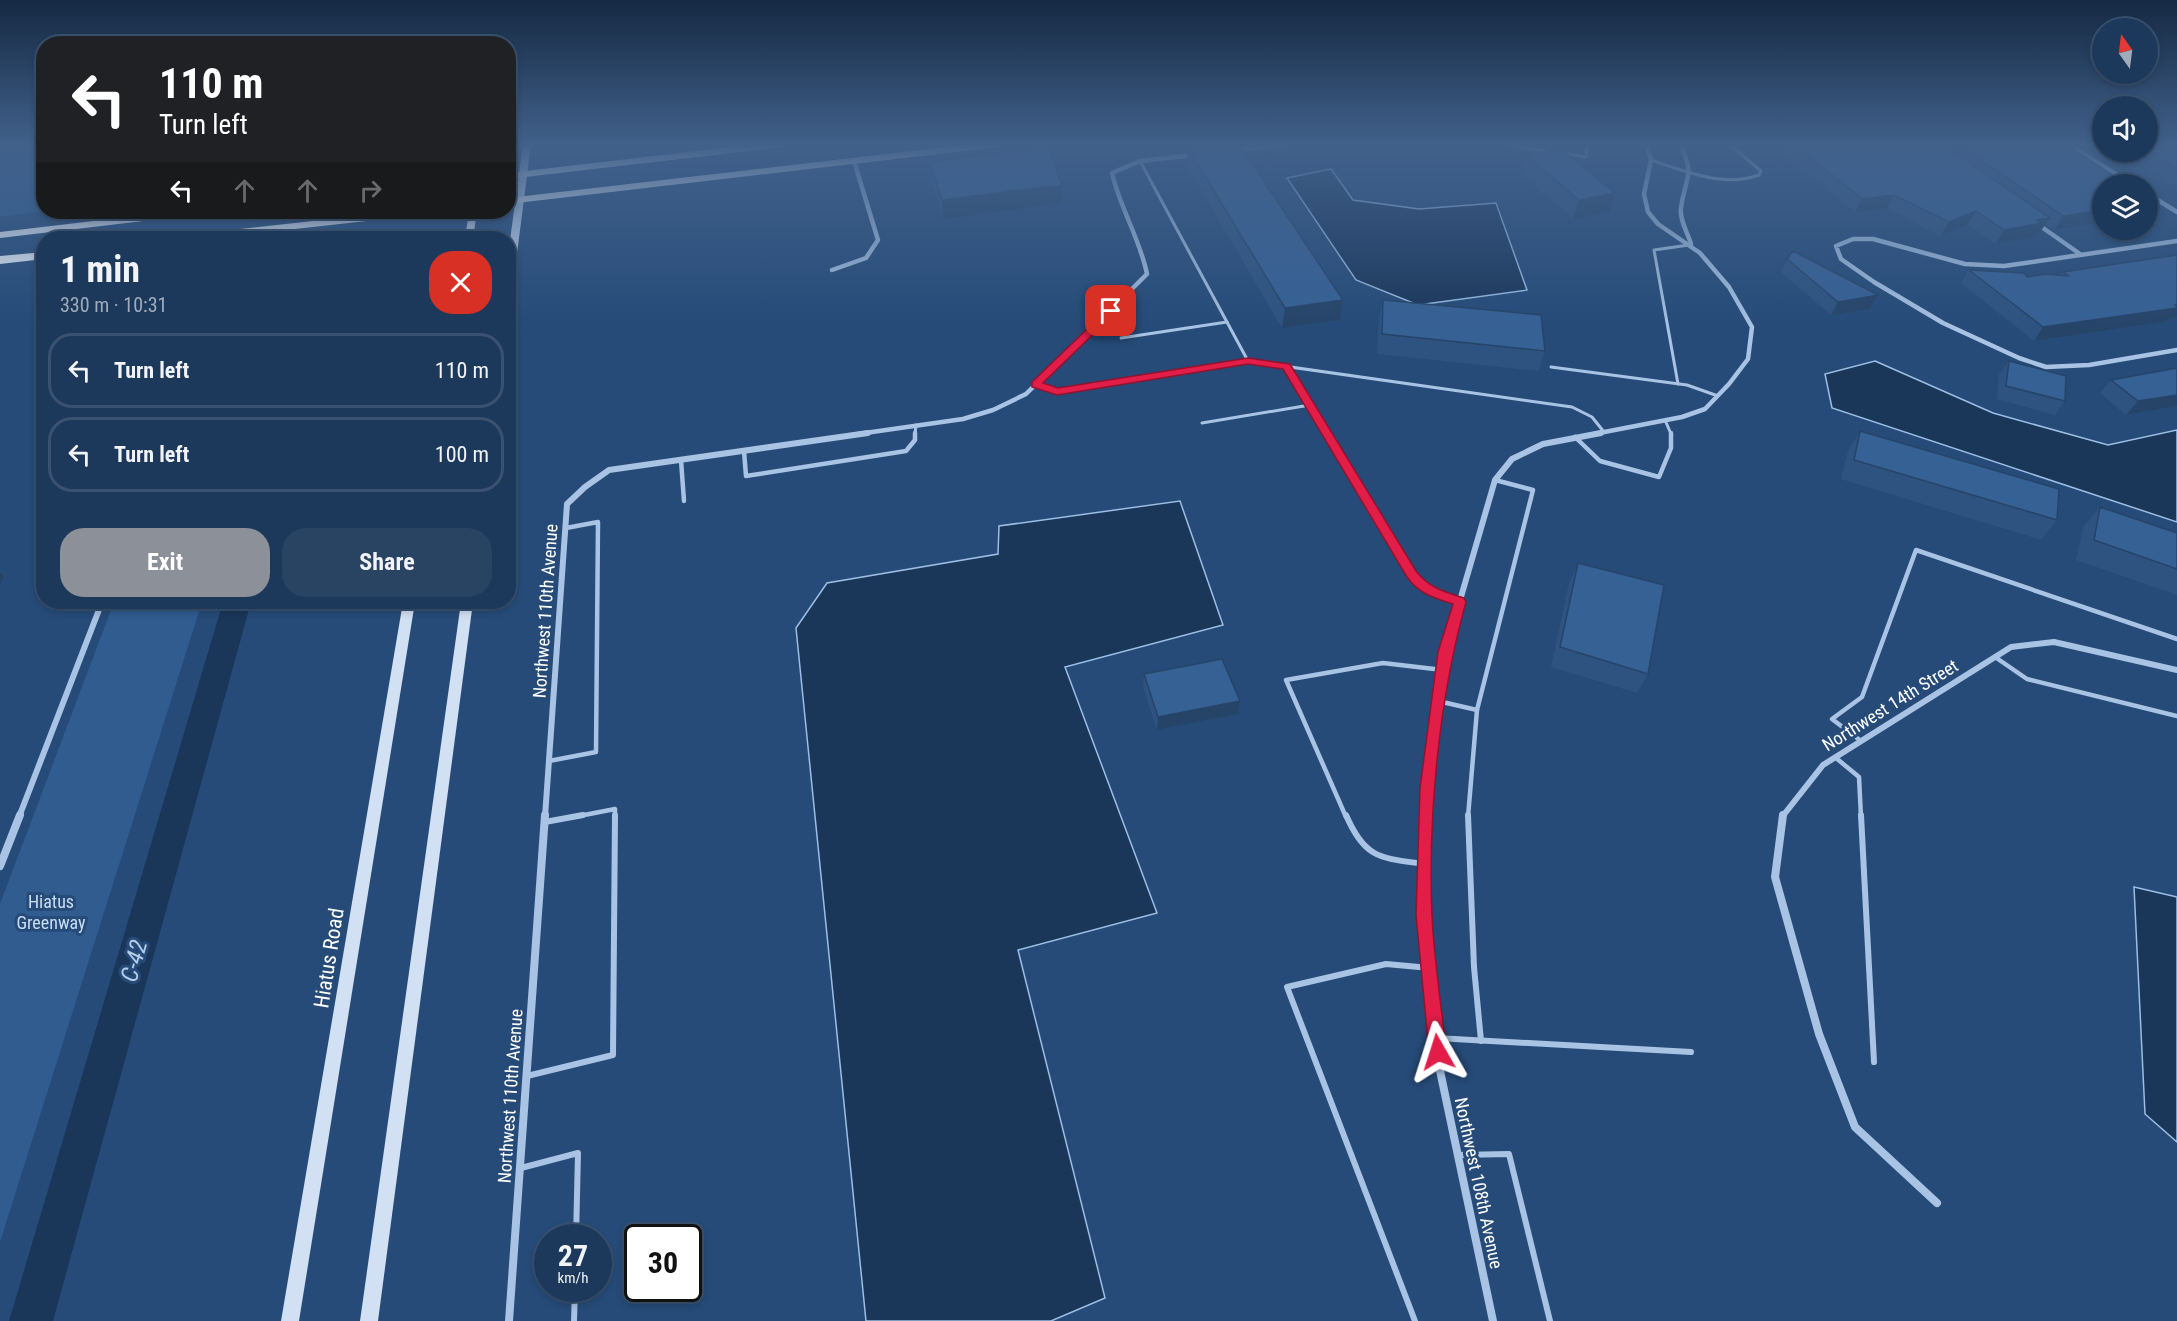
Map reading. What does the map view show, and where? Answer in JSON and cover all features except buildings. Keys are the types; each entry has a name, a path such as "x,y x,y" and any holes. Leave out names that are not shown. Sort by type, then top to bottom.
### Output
{"highway":[{"path":"0,234 132,219"},
{"path":"274,231 367,219"},
{"path":"0,260 36,256"}],"main road":[{"path":"516,236 520,206"},
{"name":"Hiatus Road","path":"290,1321 408,609"},
{"path":"369,1321 466,609"}],"street":[{"path":"832,270 863,261 875,251 878,240 868,206"},
{"name":"Northwest 110th Avenue","path":"510,1321 567,504 585,486 609,470 963,419 993,410 1026,394 1147,274 1144,253 1123,206"},
{"name":"Northwest 108th Avenue","path":"1493,1321 1439,1066 1424,915 1427,788 1438,701 1445,652 1495,480 1512,459 1543,444 1665,420 1705,409 1748,359 1752,327 1729,287 1691,245 1658,224 1648,212 1647,206"},
{"name":"Northwest 108th Avenue","path":"1681,206 1680,210 1691,245"},
{"path":"2034,222 2080,254"},
{"path":"2177,241 2004,266 1965,264 1873,239 1853,238 1836,246 1841,259 1874,282 1943,323 2019,358 2046,367 2069,366 2177,350"},
{"path":"0,866 99,609"},
{"name":"Northwest 14th Street","path":"1937,1203 1855,1127 1819,1034 1775,877 1782,816 1823,765 2011,647 2054,642 2177,670"}],"lane":[{"path":"1162,206 1248,361"},
{"path":"1678,384 1654,250 1691,245"},
{"path":"1121,338 1227,322"},
{"path":"1036,384 1057,392 1248,361 1572,407 1592,417 1604,432"},
{"path":"1286,366 1419,584 1435,594 1460,602"},
{"path":"1551,367 1678,384 1718,396"},
{"path":"1202,423 1310,405"},
{"path":"1575,438 1600,461 1659,477 1673,441 1672,431 1665,420"},
{"path":"744,451 746,476 906,451 915,440 916,426"},
{"path":"681,460 684,501"},
{"path":"1481,1041 1474,967 1467,826 1477,710 1533,490 1495,480"},
{"path":"549,761 596,752 598,522 566,528"},
{"path":"1861,741 1832,720 1862,697 1916,550 2177,639"},
{"path":"1995,657 2027,679 2177,716"},
{"path":"1425,864 1389,859 1371,853 1356,838 1286,680 1383,663 1443,670"},
{"path":"1438,701 1477,710"},
{"path":"1836,758 1859,777 1874,1062"},
{"path":"527,1076 613,1056 615,809 545,822"},
{"path":"1415,1321 1287,987 1386,964 1430,968"},
{"path":"1436,1038 1691,1052"},
{"path":"520,1168 578,1153 576,1224"},
{"path":"1458,1155 1509,1154 1550,1321"},
{"path":"574,1321 575,1302"}],"green space":[{"path":"0,206 36,206 36,212 0,217"},
{"name":"Hiatus Greenway","path":"111,609 200,609 0,1242 0,904"}],"shaded area":[{"path":"1306,206 1394,206 1419,209 1497,206 1527,290 1418,305 1356,280"},
{"path":"1875,361 1993,413 2108,445 2177,430 2177,522 1832,408 1825,374"},
{"path":"1180,501 1223,625 1065,667 1157,913 1018,950 1105,1298 1051,1321 866,1321 796,628 827,583 998,554 999,526"},
{"path":"2134,887 2177,897 2177,1142 2145,1114"}],"waterway":[{"name":"C-42","path":"31,1321 235,609"}],"route":[{"path":"1111,311 1036,384 1057,392 1248,361 1286,366 1411,574 1419,584 1435,594 1460,602 1445,652 1427,788 1424,915 1438,1052"}]}
